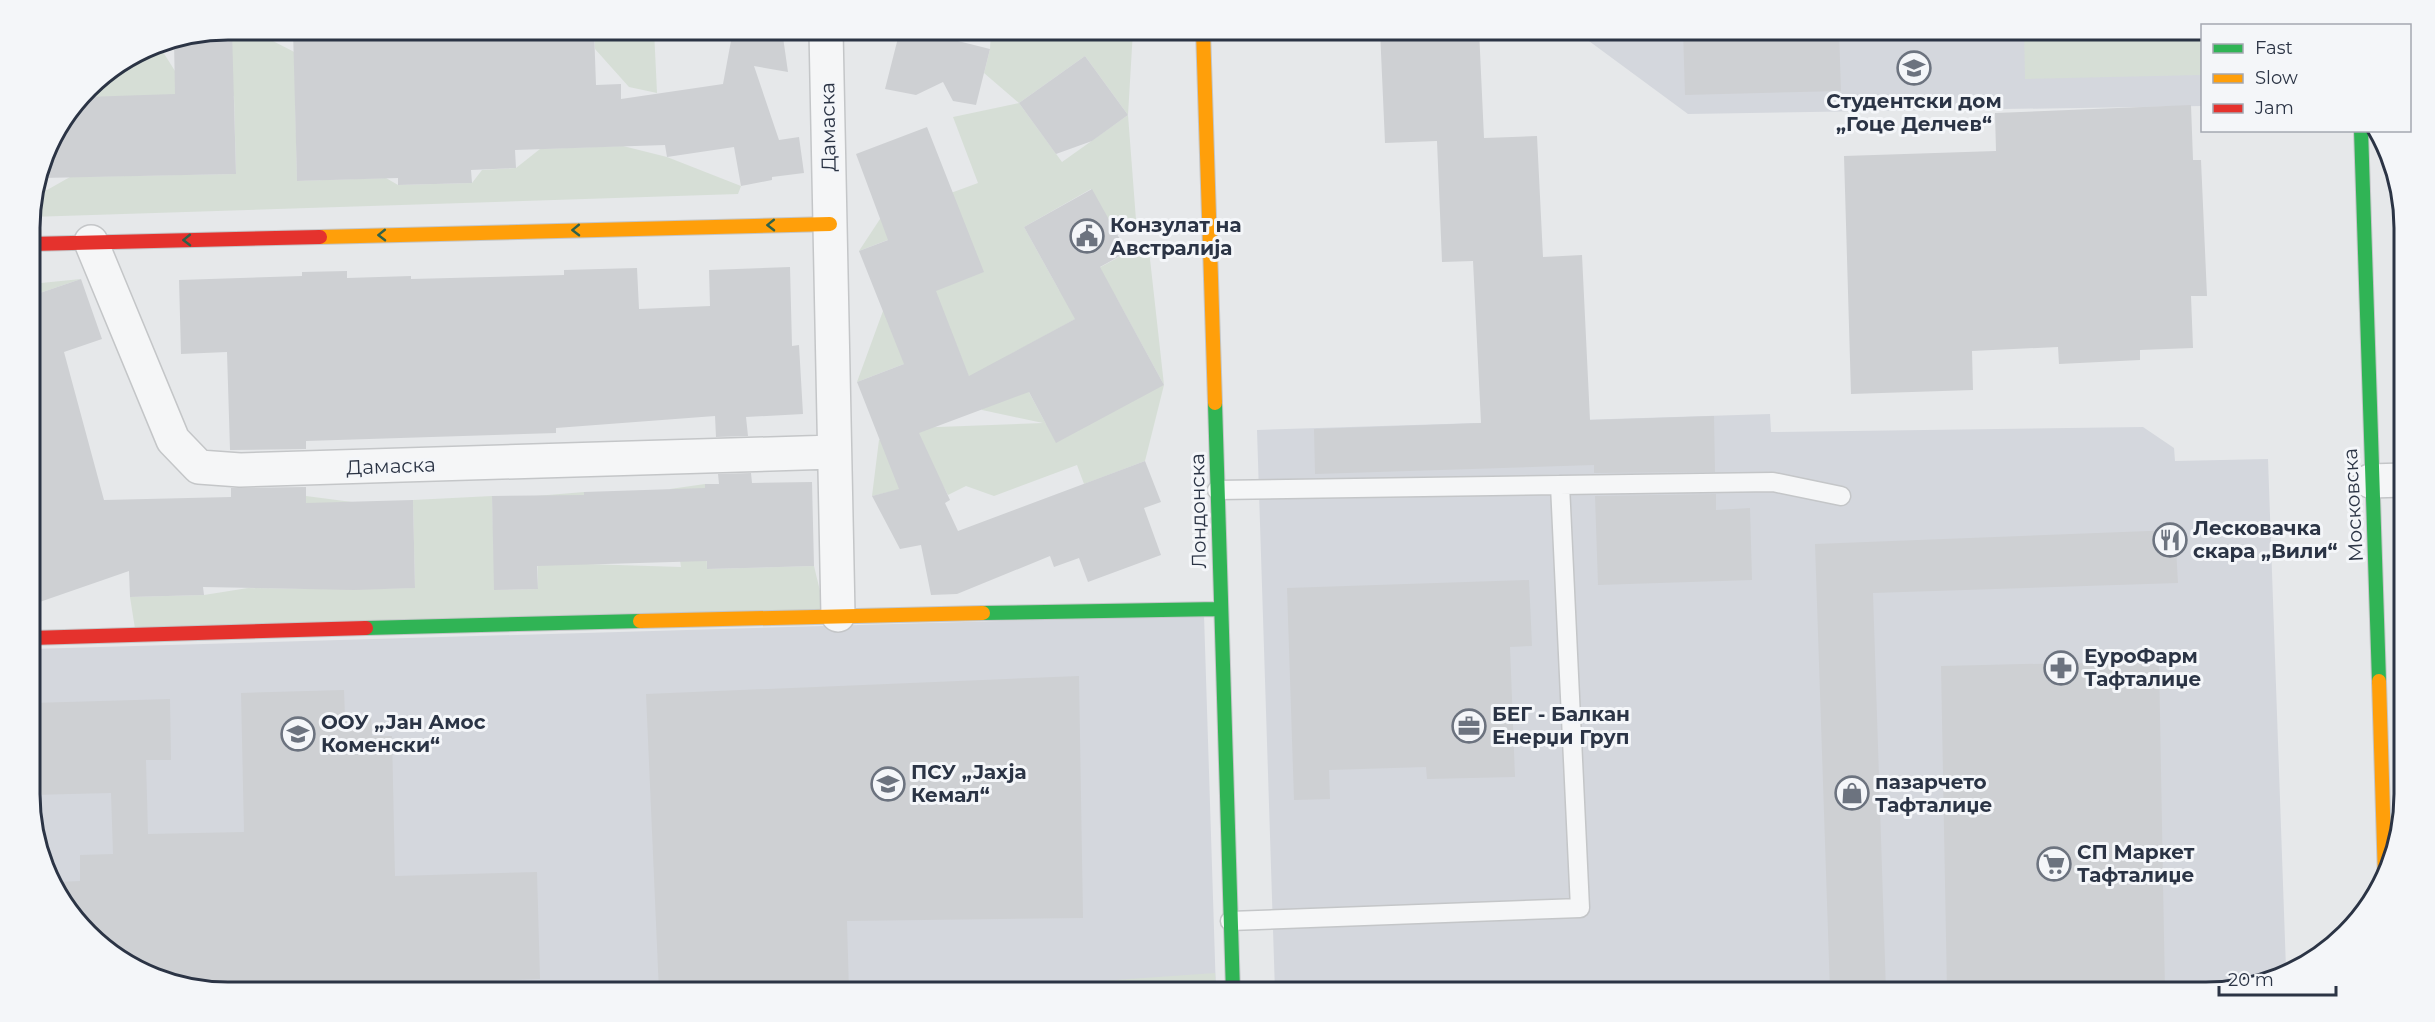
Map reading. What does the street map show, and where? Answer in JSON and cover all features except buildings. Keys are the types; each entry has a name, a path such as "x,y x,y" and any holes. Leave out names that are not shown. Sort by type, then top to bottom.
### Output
{"street":[{"name":"Дамаска","path":"826,41 838,615"},
{"name":"Лондонска","path":"1203,41 1233,981"},
{"name":"Московска","path":"2361,132 2370,481 2375,556 2384,856"},
{"path":"41,244 830,224"},
{"name":"Дамаска","path":"91,242 173,440 199,467 240,470 834,452"},
{"path":"2370,481 2394,480"},
{"path":"41,638 838,615 1220,609"}],"lane":[{"path":"1217,490 1773,482 1841,496"},
{"path":"1230,921 1580,908 1560,485"}],"shaded area":[{"path":"226,41 273,41 306,58 295,91 297,181 386,178 398,185 472,183 482,170 516,168 540,149 623,146 667,157 741,186 738,194 41,217 45,190 70,177 236,174 234,96 95,97 124,72 164,53 175,71"},
{"path":"595,41 655,41 657,93 629,87 595,49"},
{"path":"990,41 1132,41 1128,115 1085,56 1019,103 984,73"},
{"name":"Студентски дом „Гоце Делчев“","path":"1589,41 2201,41 2201,106 1688,114"},
{"path":"2024,41 2201,41 2201,75 2025,79"},
{"path":"1019,103 1062,162 1128,115 1136,220 1115,232 1091,189 1024,227 1059,290 1148,241 1164,385 1145,461 1084,484 1077,465 994,496 966,486 948,495 940,480 872,496 879,440 911,428 1043,423 982,410 956,344 857,382 883,311 960,212 859,251 880,219 978,183 953,117","holes":["1116,297 1164,385 1046,424 1009,355"]},
{"path":"81,279 41,293 41,283"},
{"path":"1770,414 1771,432 2143,427 2174,448 2175,461 2268,459 2286,964 2267,972 2219,981 1275,981 1257,430"},
{"path":"705,484 707,569 814,566 826,616 136,635 130,597 204,595 248,588 306,589 306,496 352,502 354,589 415,588 413,500 492,496 495,590 538,589 536,496 584,492 586,564 681,567 670,489"},
{"path":"1204,615 1216,982 229,982 192,978 168,972 114,943 96,926 79,908 55,865 42,818 41,649"},
{"path":"1215,973 1215,982 1094,982"}],"traffic: fast":[{"path":"2361,132 2379,681"},
{"path":"1215,403 1233,981"},
{"path":"983,613 1220,609"},
{"path":"366,628 640,621"}],"traffic: slow":[{"path":"1203,41 1215,403"},
{"path":"320,237 830,224"},
{"path":"640,621 983,613"},
{"path":"2379,681 2384,856"}],"traffic: jam":[{"path":"41,244 320,237"},
{"path":"41,638 366,628"}],"place":[{"name":"Студентски дом „Гоце Делчев“","path":"1914,68"},
{"name":"Конзулат на Австралија","path":"1087,236"},
{"name":"Лесковачка скара „Вили“","path":"2170,540"},
{"name":"ЕуроФарм Тафталиџе","path":"2061,668"},
{"name":"БЕГ - Балкан Енерџи Груп","path":"1469,726"},
{"name":"ООУ „Јан Амос Коменски“","path":"298,734"},
{"name":"ПСУ „Јахја Кемал“","path":"888,784"},
{"name":"пазарчето Тафталиџе","path":"1852,793"},
{"name":"СП Маркет Тафталиџе","path":"2054,864"}]}
